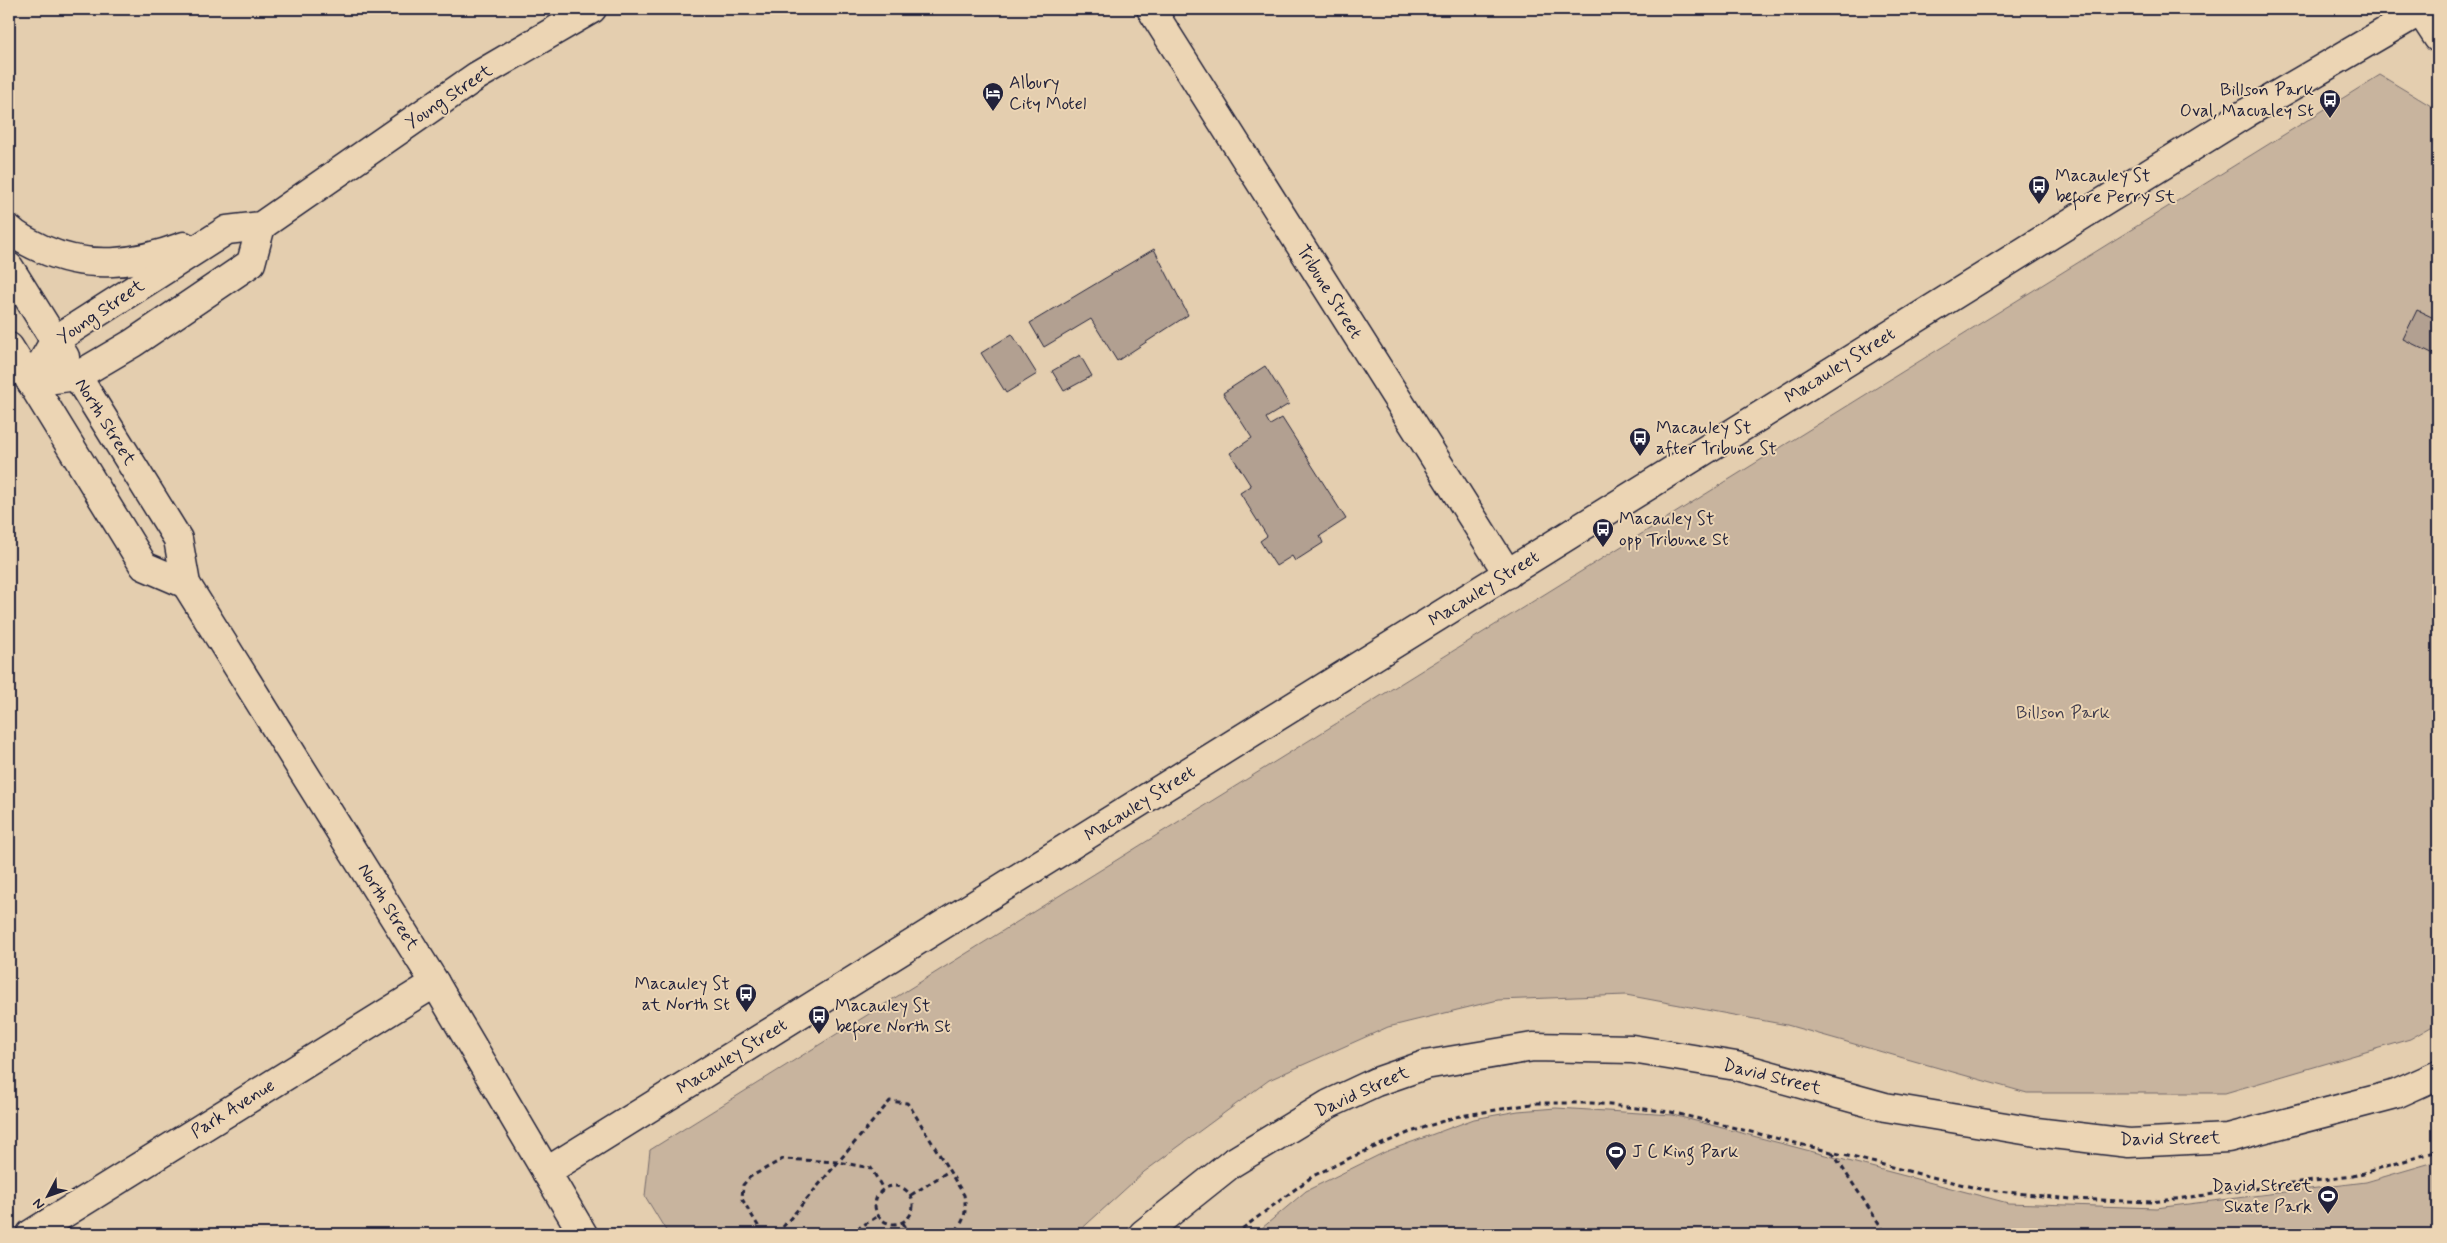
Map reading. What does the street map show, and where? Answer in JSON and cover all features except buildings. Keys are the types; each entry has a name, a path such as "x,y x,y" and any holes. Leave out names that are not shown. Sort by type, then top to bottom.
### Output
{"street":[{"name":"Young Street","path":"31,382 55,340 227,230 261,226 478,76 592,9"},
{"name":"Tribune Street","path":"1151,9 1508,574"},
{"path":"2421,9 2438,38"},
{"name":"Macauley Street","path":"546,1172 2248,112 2421,9"},
{"path":"31,382 77,376 133,343 251,263 261,226"},
{"path":"9,229 32,244 54,254 81,261 110,264 136,261 168,252 227,230"},
{"name":"North Street","path":"9,266 178,539 186,584 435,983 583,1234"},
{"path":"9,347 144,566 186,584"},
{"name":"Park Avenue","path":"31,1234 435,983"},
{"name":"David Street","path":"1143,1234 1232,1163 1329,1104 1376,1082 1425,1065 1533,1047 1632,1049 1736,1066 1885,1107 2036,1132 2129,1143 2228,1138 2396,1094 2438,1075"}],"path":[{"path":"778,1234 884,1107 890,1101 898,1101 907,1103 911,1108 964,1195 966,1205 962,1223 958,1229 950,1234"},
{"path":"1235,1234 1313,1176 1408,1133 1455,1117 1502,1108 1554,1103 1628,1105 1708,1120 1980,1189 2071,1199 2152,1202 2353,1176 2438,1151"},
{"path":"1832,1152 1886,1234"},
{"path":"763,1234 742,1200 743,1184 750,1177 783,1159 838,1162 871,1168 883,1189"},
{"path":"911,1195 949,1171"},
{"path":"895,1186 902,1187 911,1195 912,1214 903,1223 890,1225 876,1213 876,1199 883,1189 895,1186"},
{"path":"849,1234 878,1216"},
{"path":"903,1223 910,1234"}],"green space":[{"name":"Billson Park","path":"2380,75 2436,109 2438,114 2438,1023 2410,1039 2225,1093 2027,1093 1787,1025 1626,995 1498,1000 1388,1027 1269,1080 1144,1172 1076,1234 668,1234 645,1196 650,1150"},
{"name":"J C King Park","path":"1556,1108 1673,1115 2008,1203 2156,1208 2366,1182 2438,1161 2438,1234 1255,1234 1306,1191 1385,1152 1474,1119 1518,1111"}],"place":[{"name":"Albury City Motel","path":"993,112"},
{"name":"Billson Park Oval, Macualey St","path":"2330,119"},
{"name":"Macauley St before Perry St","path":"2039,205"},
{"name":"Macauley St after Tribune St","path":"1640,457"},
{"name":"Macauley St opp Tribune St","path":"1603,548"},
{"name":"Macauley St at North St","path":"746,1013"},
{"name":"Macauley St before North St","path":"819,1035"},
{"name":"J C King Park","path":"1616,1171"},
{"name":"David Street Skate Park","path":"2328,1215"}]}
